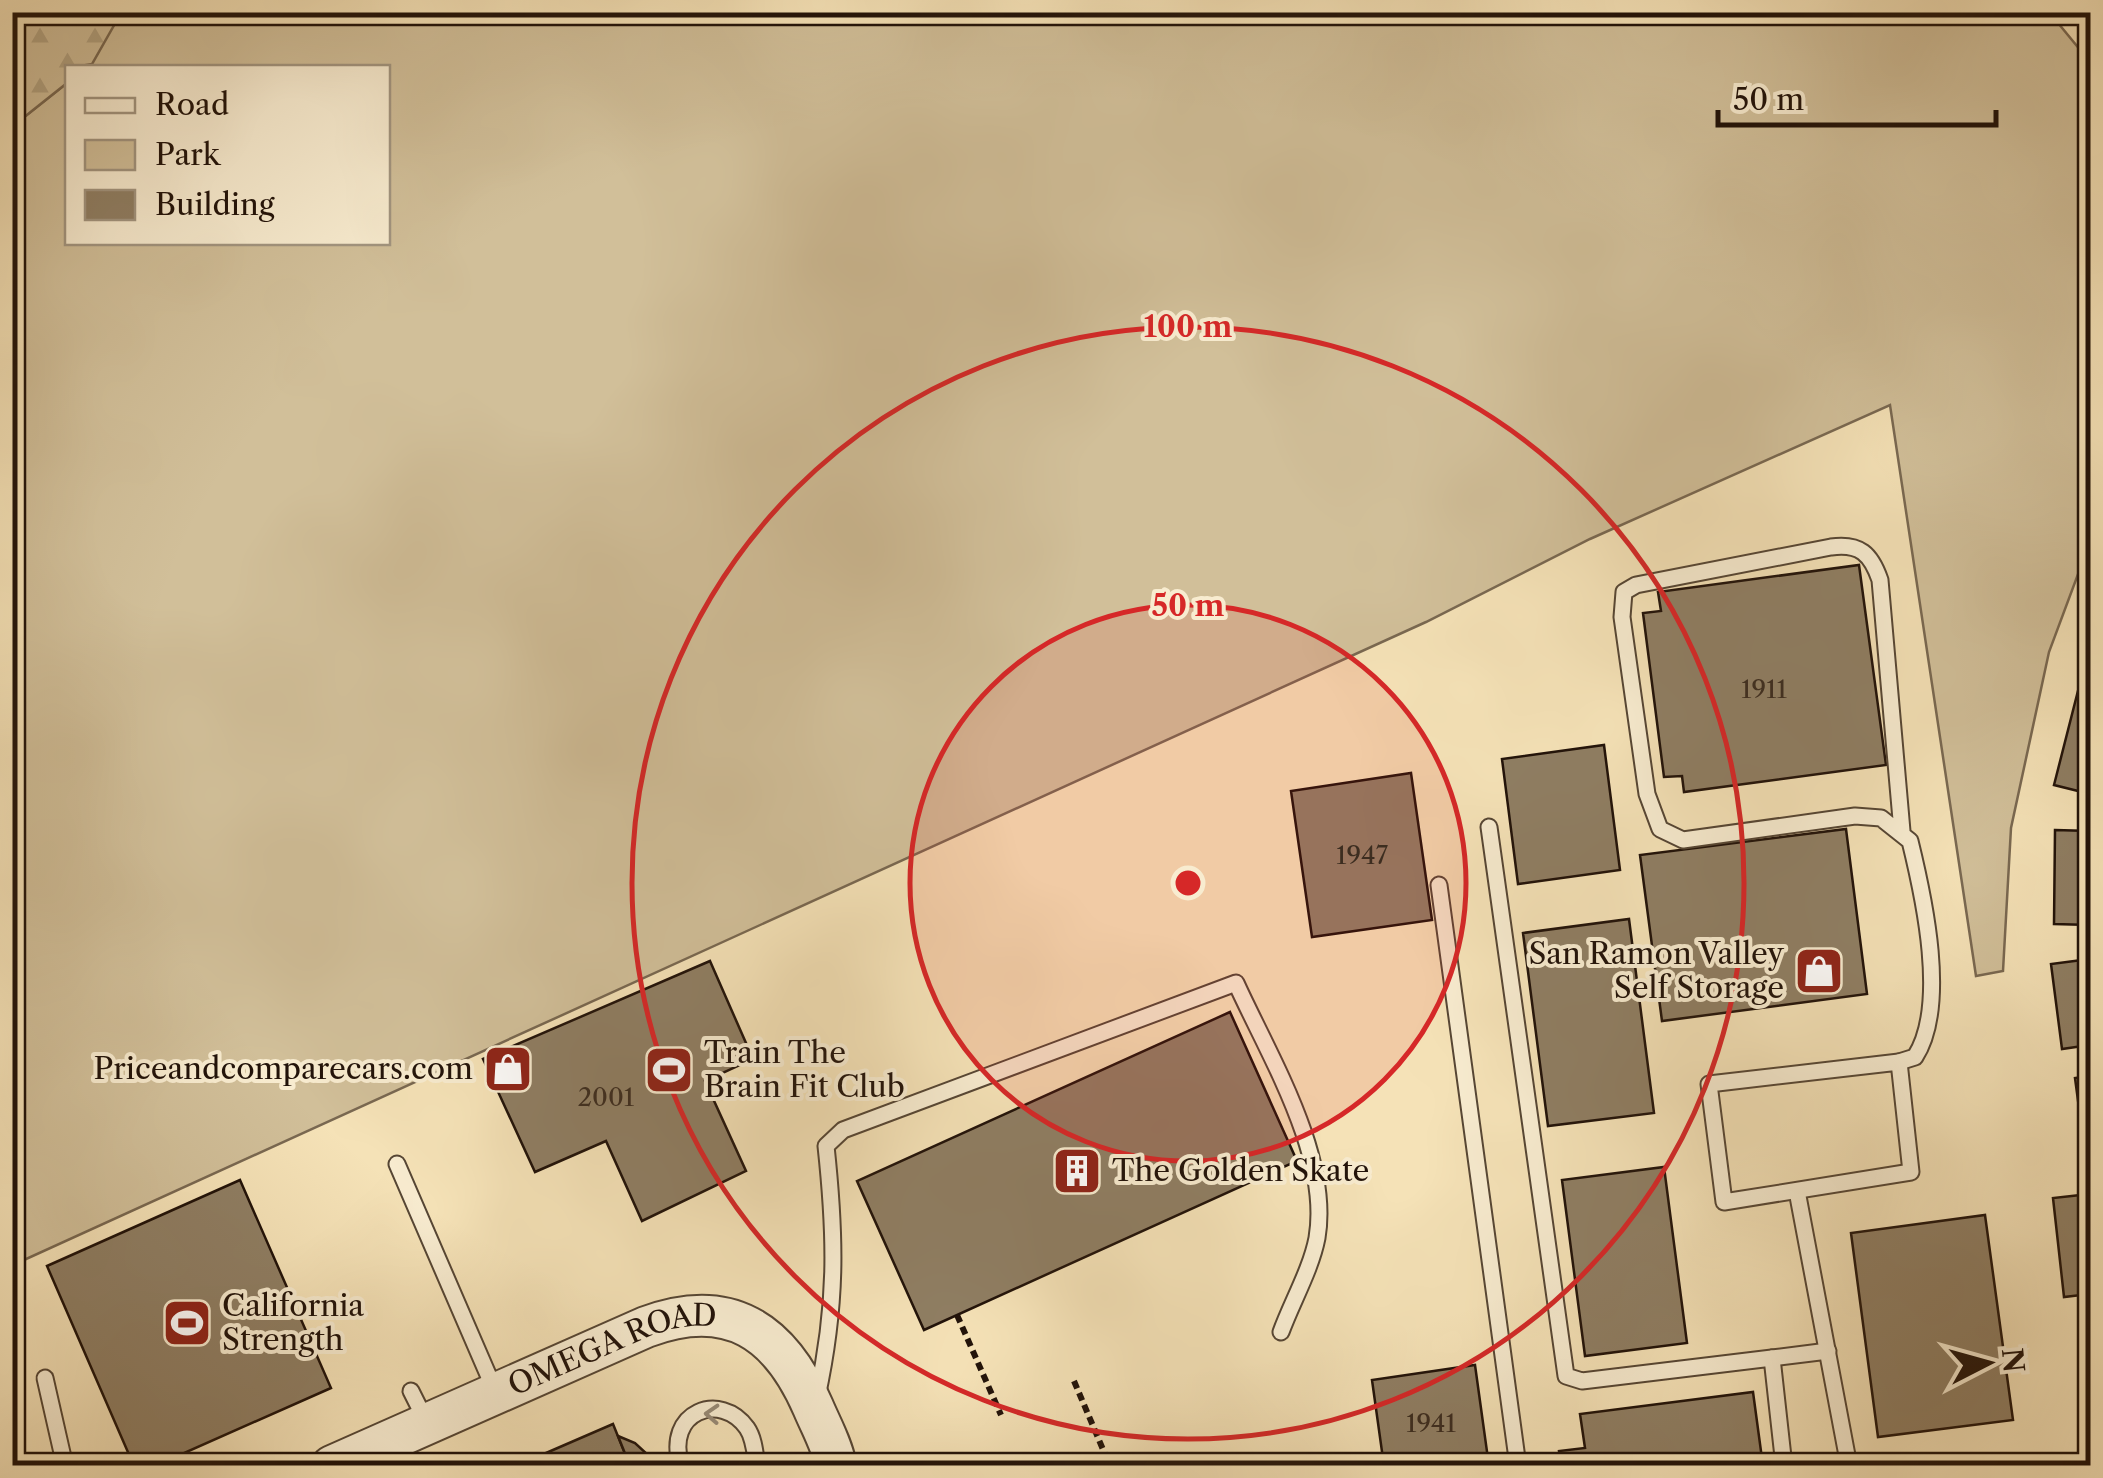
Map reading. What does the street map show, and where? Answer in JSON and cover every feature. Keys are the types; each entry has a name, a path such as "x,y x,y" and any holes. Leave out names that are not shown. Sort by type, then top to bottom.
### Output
{"street":[{"name":"OMEGA ROAD","path":"332,1466 419,1407 496,1393 675,1316 713,1314 770,1338 796,1367 835,1460"}],"lane":[{"path":"1898,1062 1912,1172 1724,1202 1709,1084 1916,1057 1930,1024 1930,961 1916,866 1910,841 1881,818 1855,816 1683,840 1660,829 1648,794 1622,617 1624,592 1636,585 1831,547 1848,545 1865,552 1880,580 1902,831"},
{"path":"1489,828 1566,1376 1582,1382 1828,1351"},
{"path":"1438,886 1518,1466"},
{"path":"814,1410 830,1334 836,1268 826,1146 843,1130 1236,983 1310,1150 1320,1193 1317,1240 1280,1332"},
{"path":"397,1164 496,1393"},
{"path":"1797,1191 1849,1466"},
{"path":"1772,1358 1784,1466"},
{"path":"45,1378 65,1466"},
{"path":"681,1466 676,1436 684,1420 698,1411 715,1410 734,1416 747,1427 757,1466"}],"path":[{"path":"956,1315 1000,1415"},
{"path":"1074,1380 1110,1466"}],"green space":[{"path":"13,12 121,13 92,64 65,65 65,85 13,126"},
{"path":"2049,12 2090,62 2090,542 2049,652 2011,828 2003,971 1976,976 1890,405 1590,539 1426,622 13,1265 13,126 65,85 65,245 390,245 390,65 88,65 121,13"}],"building":[{"path":"1859,565 1886,765 1684,792 1682,776 1664,777 1643,613 1661,611 1658,592"},
{"path":"2080,683 2090,685 2090,775 2086,793 2054,785"},
{"path":"1604,745 1620,870 1518,884 1502,759"},
{"path":"1411,773 1432,920 1312,937 1291,791"},
{"path":"1846,829 1867,994 1662,1021 1640,855"},
{"path":"2055,830 2090,831 2090,925 2054,924"},
{"path":"1629,919 1654,1113 1548,1126 1523,933"},
{"path":"2090,959 2090,1045 2062,1049 2051,964"},
{"path":"710,961 753,1059 705,1081 746,1171 642,1221 606,1141 535,1172 483,1059"},
{"name":"The Golden Skate","path":"1230,1012 1297,1161 924,1330 857,1181"},
{"path":"2090,1076 2090,1167 2087,1168 2075,1078"},
{"path":"1664,1167 1687,1343 1585,1356 1562,1180"},
{"path":"240,1180 331,1388 155,1466 134,1466 47,1266"},
{"path":"2090,1194 2090,1294 2064,1297 2053,1198"},
{"path":"1985,1215 2013,1420 1878,1437 1851,1233"},
{"path":"1475,1365 1489,1466 1384,1466 1372,1380"},
{"path":"1753,1392 1763,1466 1561,1466 1559,1451 1585,1448 1580,1414"},
{"path":"613,1424 630,1466 516,1466"},
{"path":"618,1436 635,1443 660,1466 630,1466"},
{"path":"703,1456 710,1466 688,1466"}],"place":[{"name":"San Ramon Valley Self Storage","path":"1819,971"},
{"name":"Priceandcomparecars.com","path":"508,1069"},
{"name":"Train The Brain Fit Club","path":"669,1070"},
{"name":"The Golden Skate","path":"1077,1171"},
{"name":"California Strength","path":"187,1323"}]}
